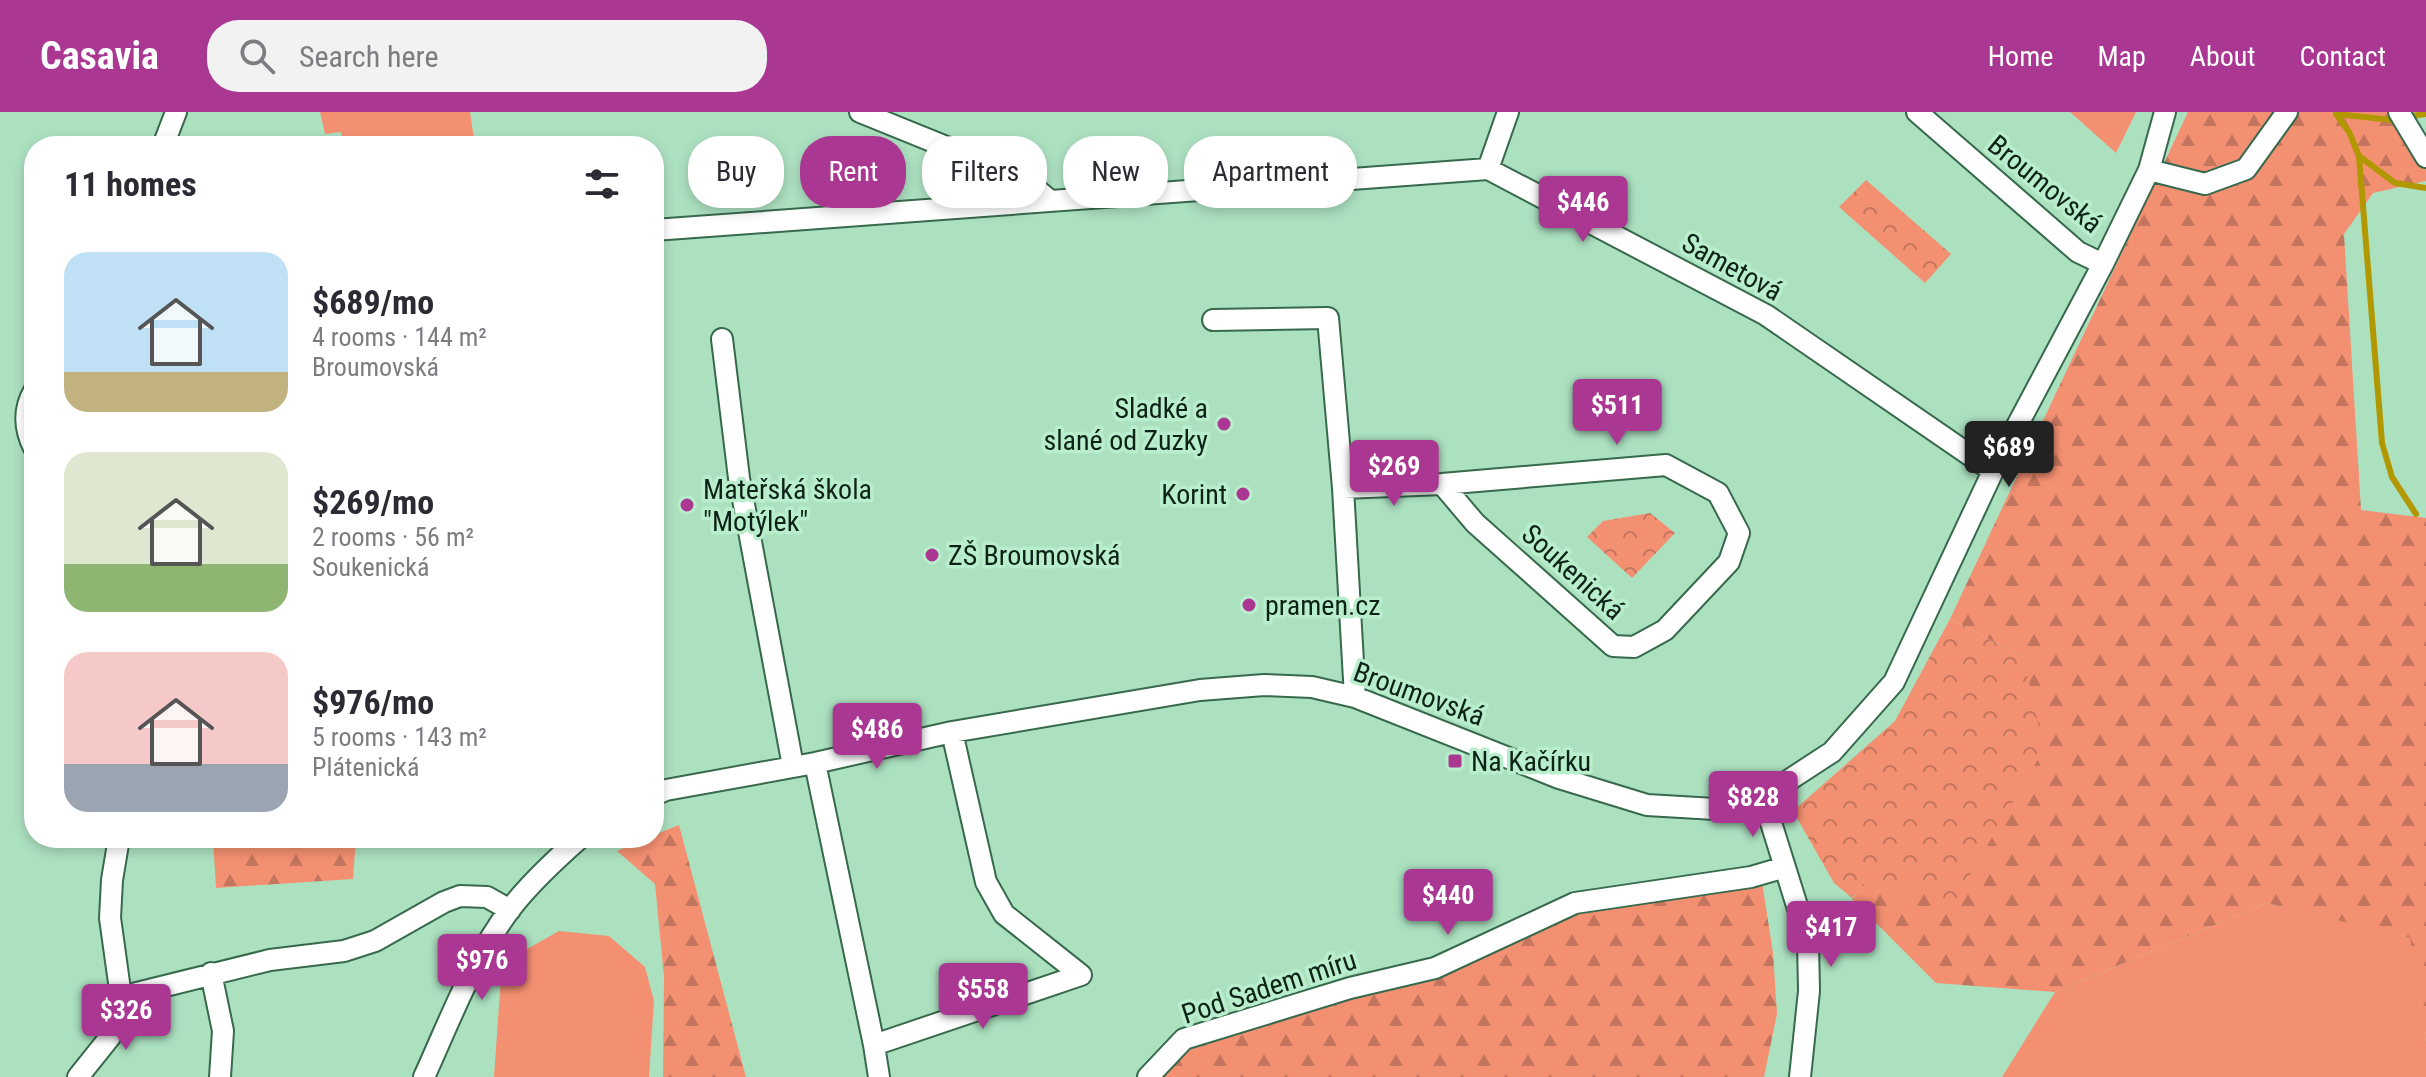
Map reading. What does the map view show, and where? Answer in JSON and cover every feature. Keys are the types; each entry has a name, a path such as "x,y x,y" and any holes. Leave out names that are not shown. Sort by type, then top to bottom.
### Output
{"street":[{"path":"167,136 176,112"},
{"path":"860,112 1023,178 1049,200"},
{"path":"664,229 1488,169 1508,112"},
{"name":"Broumovská","path":"1917,112 2078,252 2103,264"},
{"name":"Broumovská","path":"664,791 815,763 952,732 1213,689 1264,685 1296,686 1355,697 1559,778 1647,805 1715,809 1763,797 1832,752 1894,682 1993,471 2103,264 2149,170 2165,112"},
{"path":"2149,170 2205,184 2246,169 2287,112"},
{"path":"2399,112 2426,157"},
{"name":"Sametová","path":"1488,169 1766,315 1993,471"},
{"path":"1213,320 1328,318 1343,488 1355,697"},
{"path":"722,339 739,478 793,766"},
{"name":"Soukenická","path":"1343,488 1442,484 1666,465 1718,493 1739,533 1729,562 1665,630 1634,647 1613,646 1475,523 1442,484"},
{"path":"874,1045 1081,975 1004,914 986,882 952,732"},
{"path":"815,763 879,1077"},
{"path":"1763,797 1808,941 1809,991 1800,1077"},
{"path":"78,1077 110,1037 121,997 110,918 117,848"},
{"path":"424,1077 468,981 510,910 545,869 569,848"},
{"name":"Pod Sadem míru","path":"1148,1077 1184,1039 1350,988 1435,968 1575,903 1751,877 1785,867"},
{"path":"121,997 270,960 344,951 375,941 460,896 487,897 510,910"},
{"path":"211,973 223,1031 220,1077"}],"green space":[{"path":"320,112 470,112 474,136 342,136 341,132 325,134"},
{"path":"2070,112 2136,112 2116,153"},
{"path":"2188,112 2406,112 2426,164 2426,181 2373,193 2344,234 2361,510 2426,518 2426,1043 2410,938 2267,903 2055,992 1936,983 1852,899 2023,657 1950,619"},
{"path":"1866,180 1951,254 1925,283 1839,207"},
{"path":"1650,513 1675,533 1632,578 1587,537 1603,521"},
{"path":"1950,619 2023,657 2044,749 1954,902 1868,879 1852,898 1834,883 1793,811 1895,721"},
{"path":"679,825 746,1077 663,1077 664,977 655,884 617,851 624,848 664,848 664,831"},
{"path":"214,848 355,848 353,879 216,888"},
{"path":"1762,882 1773,953 1777,1014 1764,1077 1158,1077 1188,1045 1586,908"},
{"path":"2267,903 2411,938 2426,1043 2426,1077 2002,1077 2055,992"},
{"path":"559,931 609,936 645,967 654,1001 649,1077 494,1077 501,977 520,953"}],"waterway":[{"path":"2336,114 2349,132 2359,156 2395,183 2426,188"},
{"path":"2336,114 2392,120"},
{"path":"2411,116 2426,114"},
{"path":"2359,156 2382,443 2392,477 2416,514"}],"place":[{"name":"Sladké a slané od Zuzky","path":"1224,424"},
{"name":"Korint","path":"1243,494"},
{"name":"Mateřská škola \"Motýlek\"","path":"687,505"},
{"name":"ZŠ Broumovská","path":"932,555"},
{"name":"pramen.cz","path":"1249,605"},
{"name":"Na Kačírku","path":"1455,761"}]}
